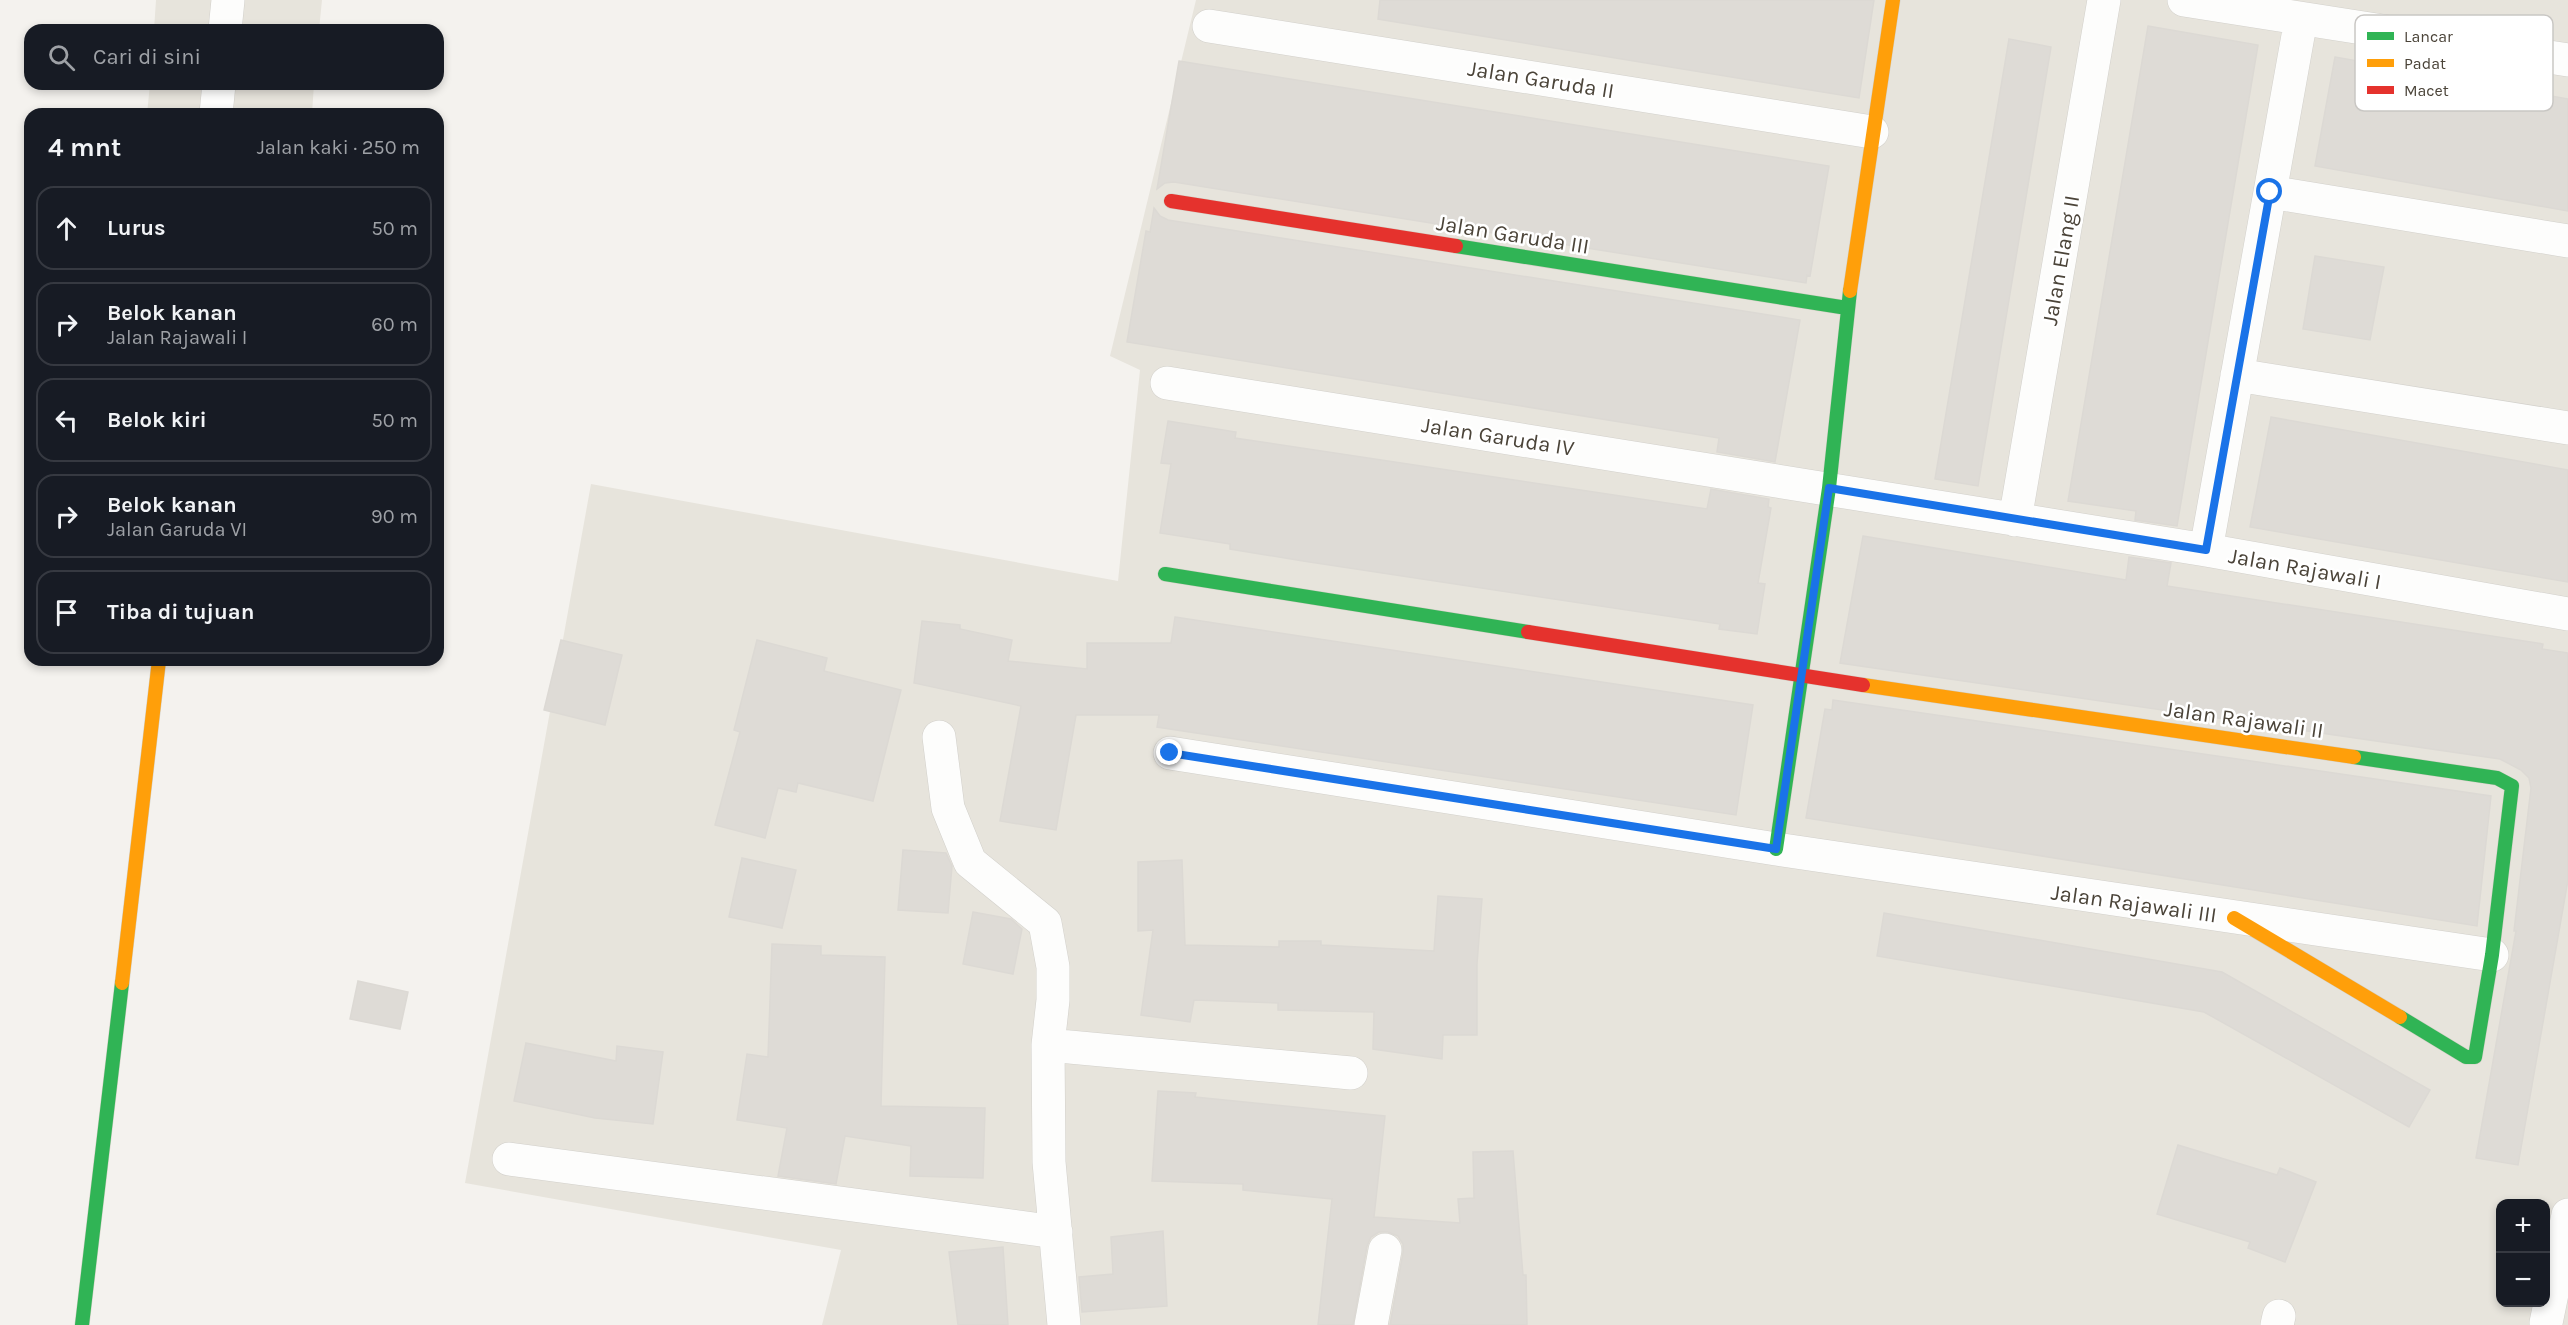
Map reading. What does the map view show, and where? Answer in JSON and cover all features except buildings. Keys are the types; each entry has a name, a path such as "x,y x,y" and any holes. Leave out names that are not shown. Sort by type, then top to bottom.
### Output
{"street":[{"path":"226,24 228,0"},
{"path":"1776,849 1829,488 1847,308 1893,0"},
{"name":"Jalan Elang II","path":"2015,520 2104,0"},
{"path":"2184,0 2355,27"},
{"path":"2206,550 2301,19"},
{"name":"Jalan Garuda II","path":"1209,26 1872,132"},
{"path":"2553,58 2568,60"},
{"path":"217,108 218,90"},
{"path":"2270,192 2568,241"},
{"name":"Jalan Garuda III","path":"1171,201 1847,308"},
{"path":"2237,375 2568,428"},
{"name":"Jalan Garuda IV","path":"1167,383 1829,488"},
{"name":"Jalan Rajawali I","path":"1829,488 2206,550 2568,614"},
{"path":"1166,574 1800,676"},
{"path":"82,1325 158,666"},
{"name":"Jalan Rajawali II","path":"1800,676 2497,778 2512,786 2492,955"},
{"path":"939,737 948,808 970,862 1045,923 1053,967 1053,1000 1048,1045 1049,1162 1064,1325"},
{"name":"Jalan Rajawali III","path":"1170,753 1776,849 2492,955"},
{"path":"2234,918 2466,1057 2475,1057 2477,1052 2492,955"},
{"path":"1048,1045 1351,1073"},
{"path":"509,1159 1056,1232"},
{"path":"2546,1323 2568,1215"},
{"path":"1371,1325 1385,1250"}],"shaded area":[{"path":"156,0 322,0 320,24 154,24"},
{"path":"1196,0 2568,0 2568,1325 822,1325 841,1250 465,1183 591,484 1118,581 1140,370 1110,356"},
{"path":"149,90 314,90 312,108 148,108"}],"traffic: fast":[{"path":"1456,246 1847,308"},
{"path":"1776,849 1829,488 1850,291"},
{"path":"1165,574 1528,632"},
{"path":"2354,757 2497,778 2512,786 2492,955 2475,1057 2466,1057 2400,1017"},
{"path":"82,1325 122,983"}],"traffic: slow":[{"path":"1850,291 1893,0"},
{"path":"122,983 158,666"},
{"path":"1863,685 2354,757"},
{"path":"2234,918 2400,1017"}],"traffic: jam":[{"path":"1171,201 1456,246"},
{"path":"1528,632 1863,685"}],"route":[{"path":"1170,753 1776,849 1829,488 2206,550 2270,192"}]}
